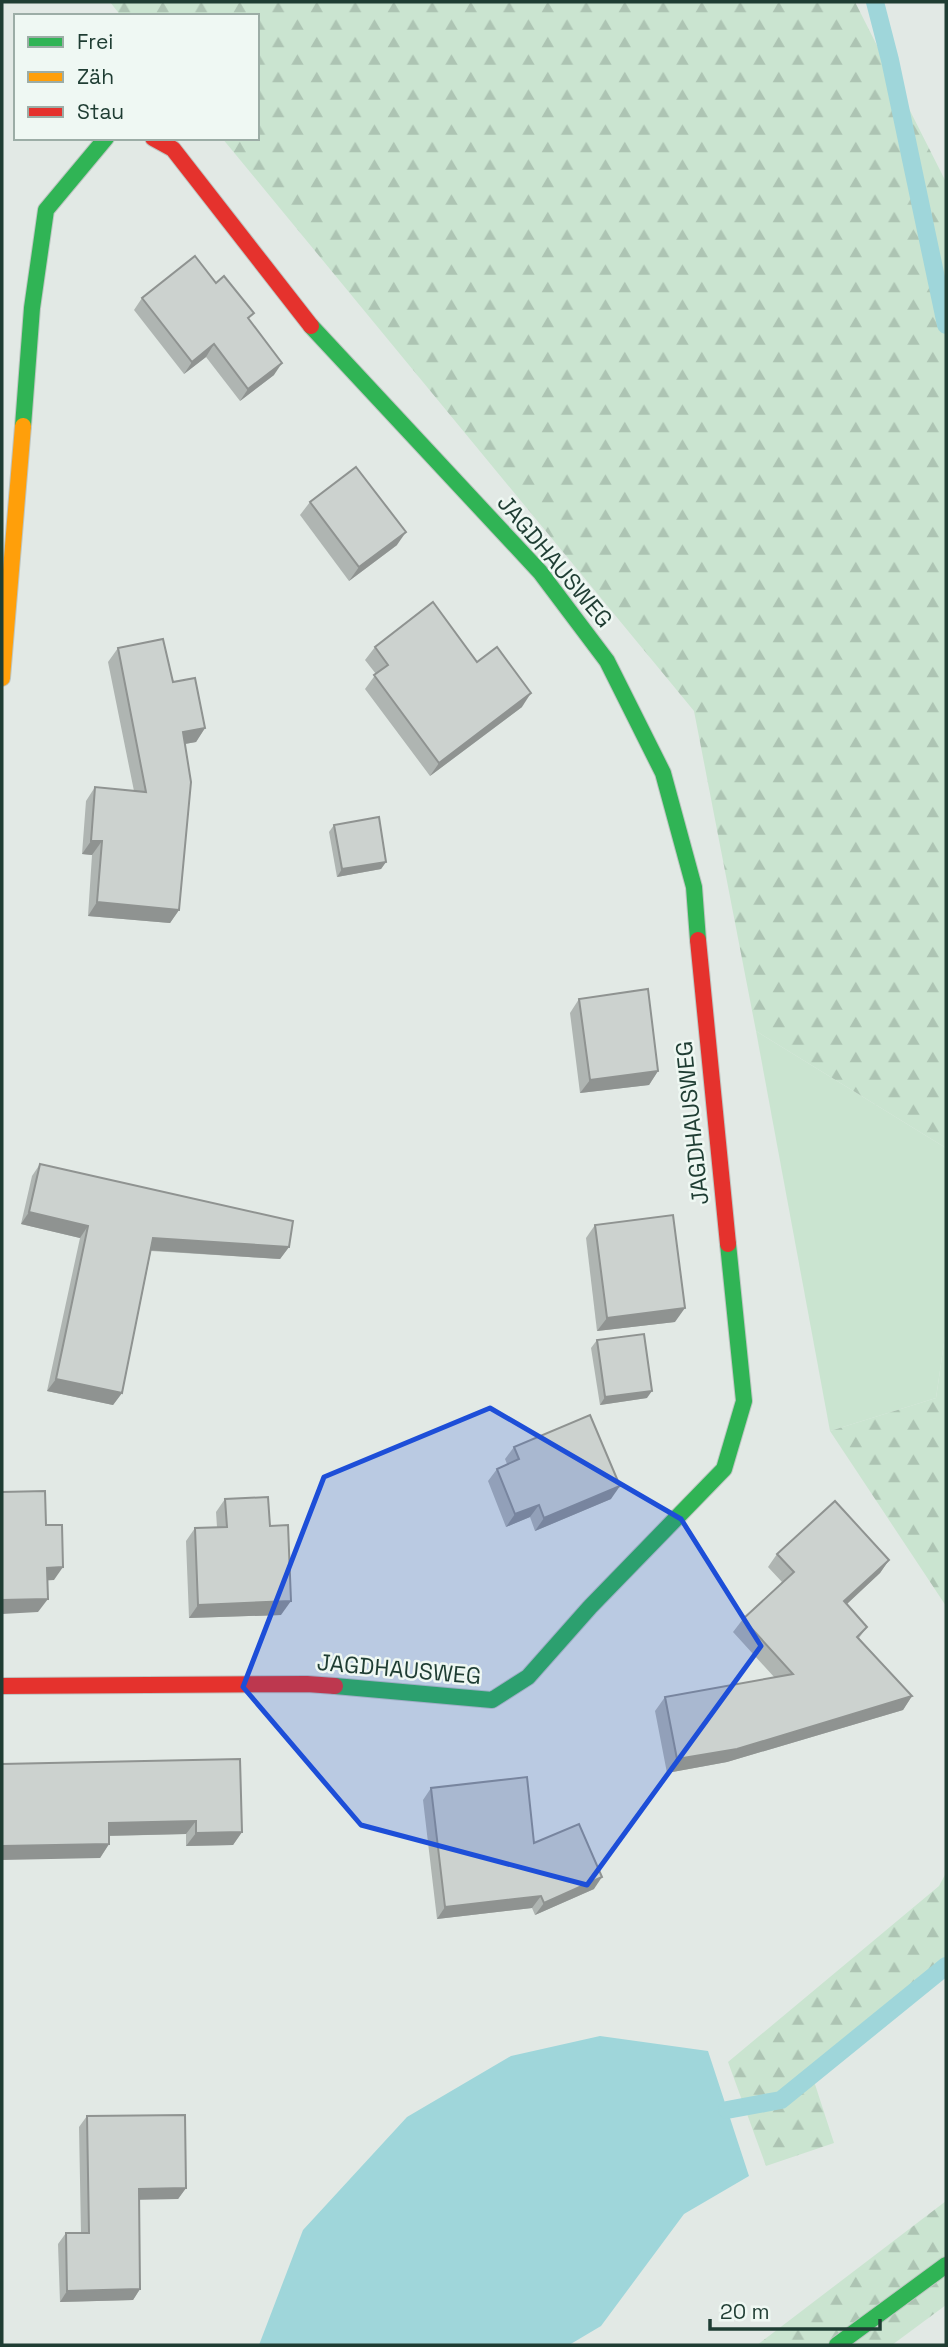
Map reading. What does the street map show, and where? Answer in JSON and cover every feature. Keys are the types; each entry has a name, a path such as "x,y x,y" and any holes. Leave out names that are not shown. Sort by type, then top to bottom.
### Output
{"street":[{"path":"2,678 32,308 46,210 104,140"},
{"name":"JAGDHAUSWEG","path":"2,1686 307,1684 492,1700 528,1676 590,1607 724,1469 744,1401 702,999 694,887 663,774 607,661 540,572 306,320 173,149 157,140"},
{"path":"836,2345 946,2265"}],"highlighted area":[{"path":"490,1408 681,1519 761,1646 587,1885 361,1825 243,1687 324,1477"}],"green space":[{"path":"110,2 855,2 946,182 946,1148 756,1031 694,711 224,140 259,140 259,14 119,14"},
{"path":"756,1031 946,1148 946,1329 936,1398 830,1431"},
{"path":"946,1329 946,1606 830,1431 936,1398"},
{"path":"946,1873 946,1972 812,2075 834,2143 766,2166 728,2062 939,1886"},
{"path":"946,2201 946,2305 892,2345 757,2345"}],"water":[{"path":"600,2036 708,2051 749,2176 684,2214 601,2326 569,2345 259,2345 303,2230 407,2117 511,2056"}],"building":[{"path":"195,256 216,283 224,276 254,313 248,318 282,363 248,389 214,344 192,362 142,298"},
{"path":"356,467 406,532 359,567 310,502"},
{"path":"433,602 477,662 497,647 531,693 439,763 374,675 388,665 375,647"},
{"path":"163,639 173,682 195,678 205,728 183,732 191,782 179,910 97,902 102,841 91,841 95,787 146,792 118,648"},
{"path":"379,817 386,862 342,869 334,825"},
{"path":"648,989 658,1071 590,1080 579,999"},
{"path":"40,1164 293,1221 289,1247 153,1238 122,1393 56,1379 88,1226 29,1212"},
{"path":"673,1215 685,1308 607,1318 595,1225"},
{"path":"644,1334 652,1391 605,1397 597,1340"},
{"path":"590,1415 620,1486 544,1518 539,1505 515,1514 497,1469 519,1459 514,1447"},
{"path":"45,1491 46,1525 62,1525 63,1567 47,1568 48,1599 2,1600 2,1492"},
{"path":"268,1497 270,1526 288,1525 291,1601 198,1605 195,1528 227,1527 225,1499"},
{"path":"835,1501 889,1560 844,1601 867,1627 857,1637 912,1696 737,1749 677,1759 665,1697 793,1674 743,1619 794,1572 777,1554"},
{"path":"240,1759 242,1832 196,1833 196,1821 109,1823 109,1844 2,1846 2,1764"},
{"path":"527,1777 534,1843 579,1824 602,1877 544,1903 541,1896 445,1907 431,1788"},
{"path":"185,2115 186,2188 139,2189 140,2289 67,2291 66,2233 89,2233 87,2116"}],"waterway":[{"path":"875,2 890,60 946,325"},
{"path":"727,2110 781,2100 946,1966"}],"traffic: fast":[{"path":"23,426 32,308 46,210 104,140"},
{"path":"311,326 540,572 607,661 663,773 694,887 698,940"},
{"path":"335,1686 492,1700 528,1677 590,1607 724,1469 744,1401 728,1244"},
{"path":"837,2345 946,2265"}],"traffic: slow":[{"path":"2,678 23,426"}],"traffic: jam":[{"path":"157,140 173,149 311,326"},
{"path":"698,940 728,1244"},
{"path":"2,1686 335,1686"}]}
